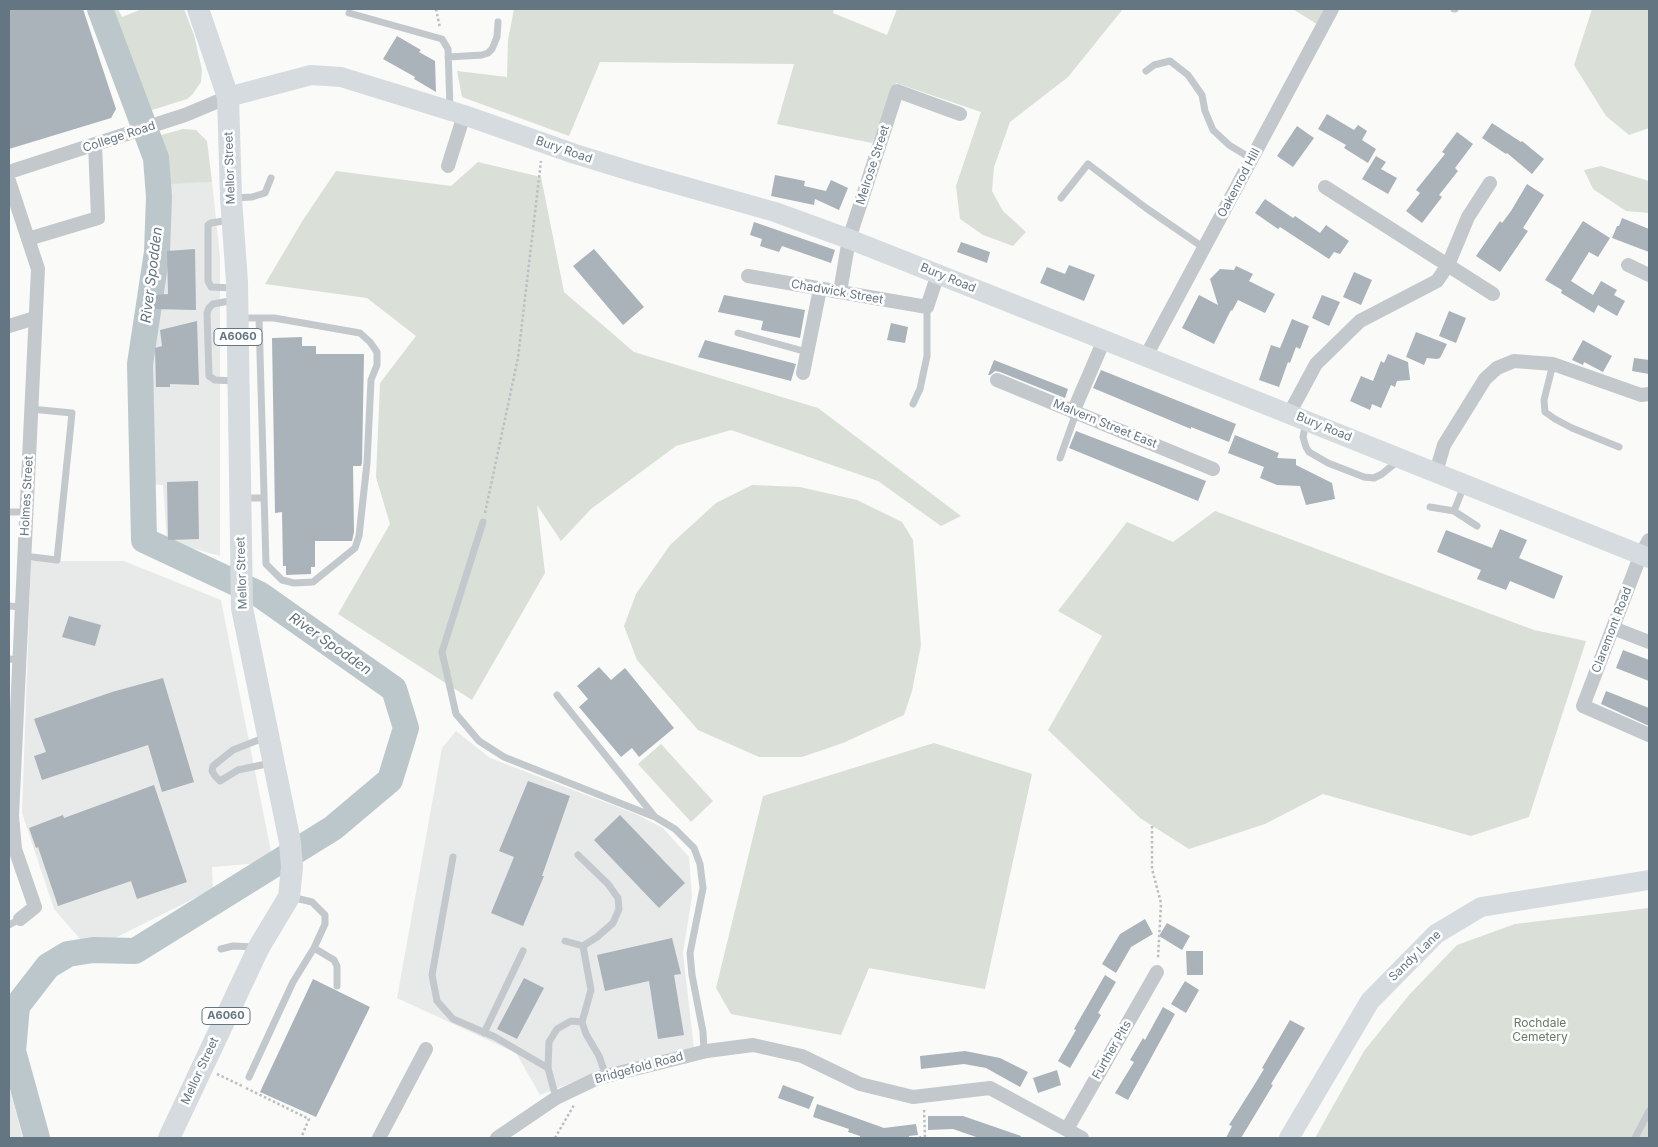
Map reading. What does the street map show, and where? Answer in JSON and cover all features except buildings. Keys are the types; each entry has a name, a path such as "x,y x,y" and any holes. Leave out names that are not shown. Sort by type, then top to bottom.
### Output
{"main road":[{"name":"Mellor Street","path":"169,1138 259,947 289,897 292,867 290,842 242,608 238,381 243,306 232,209 228,97 198,9"},
{"name":"Bury Road","path":"228,97 311,75 341,77 457,113 637,173 775,212 938,274 1465,484 1646,551"},
{"name":"Sandy Lane","path":"1288,1138 1370,1001 1436,934 1481,907 1649,880"}],"street":[{"name":"Oakenrod Hill","path":"1146,356 1332,9"},
{"name":"Melrose Street","path":"840,292 849,239 897,91 960,114"},
{"name":"College Road","path":"9,172 159,124 228,97"},
{"path":"448,166 457,113"},
{"path":"28,239 98,218 95,144"},
{"name":"Holmes Street","path":"9,181 38,269 24,556 15,606 11,816 15,849 35,906 14,922"},
{"path":"1298,417 1316,364 1360,321 1437,281 1448,265 1468,217 1490,183"},
{"path":"1325,187 1493,294"},
{"path":"1628,266 1649,274"},
{"path":"927,307 938,274"},
{"name":"Chadwick Street","path":"748,276 927,307"},
{"path":"803,373 820,289"},
{"path":"9,326 35,318"},
{"path":"1075,412 1104,340"},
{"path":"1436,472 1444,445 1485,379 1497,368 1514,361 1553,364 1641,394 1649,394"},
{"name":"Malvern Street East","path":"997,380 1213,469"},
{"name":"Claremont Road","path":"1646,551 1613,628 1583,706 1649,734"},
{"path":"1613,628 1649,642"},
{"name":"Further Pits","path":"1067,1129 1157,972"},
{"name":"Bridgefold Road","path":"497,1138 556,1098 606,1076 706,1051 753,1045 802,1056 860,1084 913,1097 990,1088 1082,1138"},
{"path":"379,1138 426,1048"}],"lane":[{"path":"349,13 442,39 448,49 457,113"},
{"path":"448,56 482,55 488,53 498,37 498,22"},
{"path":"1146,71 1154,64 1170,61 1188,75 1202,95 1205,111 1213,130 1229,145 1252,159"},
{"path":"1061,198 1088,164 1146,208 1204,248"},
{"path":"232,209 252,197 265,193 271,178"},
{"path":"238,381 215,380 209,376 207,313 213,304 243,306 274,318 360,333 370,342 376,352 377,365 372,380 367,463 359,536 355,548 313,582 282,580 266,564 264,498 243,306"},
{"path":"913,404 920,389 927,356 927,307"},
{"path":"738,333 807,352"},
{"path":"1553,364 1544,400 1545,412 1572,428 1619,447"},
{"path":"24,556 57,560 72,413 31,409"},
{"path":"1060,458 1075,412"},
{"path":"1298,417 1306,447 1314,455 1346,470 1364,477 1374,478 1382,474 1401,458"},
{"path":"1454,511 1465,484"},
{"path":"240,498 264,498"},
{"path":"1430,507 1454,511 1477,526"},
{"path":"9,512 26,512"},
{"path":"484,522 442,652 456,714 479,741 504,758 655,817 675,829 694,848 700,864 703,888 690,953 692,975 706,1051"},
{"path":"557,695 655,817"},
{"path":"268,736 234,750 213,766 212,770 220,781 238,770 273,762"},
{"path":"565,941 583,946 613,923 619,910 618,898 608,884 578,855"},
{"path":"453,857 432,975 437,1001 453,1019 484,1033 548,1068"},
{"path":"249,1077 293,982 314,948 325,924 325,915 312,902 289,897"},
{"path":"221,949 233,946 259,947"},
{"path":"583,946 590,990 582,1022 586,1034 599,1056 606,1076"},
{"path":"314,948 334,960 337,966 337,986"},
{"path":"484,1033 523,951"},
{"path":"556,1098 548,1068 549,1042 557,1029 571,1021 582,1022"},
{"path":"1635,1138 1649,1112"}],"path":[{"path":"436,9 442,39"},
{"path":"484,522 518,358 543,143"},
{"path":"1152,826 1152,869 1161,903 1157,972"},
{"path":"202,1067 309,1119 301,1138"},
{"path":"555,1138 587,1083"},
{"path":"919,1138 925,1136 923,1096"}],"shaded area":[{"path":"212,182 220,257 220,556 167,541 163,485 150,484 145,390 155,295 165,250 167,183"},
{"path":"31,561 124,561 221,600 273,862 212,867 213,889 109,941 81,940 54,909 22,813"},
{"path":"456,731 490,758 638,815 663,828 689,857 692,896 683,953 694,1049 586,1077 540,1095 516,1053 397,998 442,748"},
{"path":"9,1086 23,1138 9,1138"}],"green space":[{"path":"110,9 118,9 122,17 142,9 184,9 194,35 202,70 201,82 192,95 187,99 149,111"},
{"path":"514,9 834,9 833,13 887,35 897,9 1123,9 1068,77 1010,122 994,167 992,191 1003,211 1026,232 1013,246 983,235 960,219 956,186 981,112 896,83 872,143 777,124 794,64 600,62 569,136 462,97 457,71 507,77 508,40"},
{"path":"1293,9 1337,9 1326,30"},
{"path":"1592,9 1649,9 1649,128 1629,135 1606,116 1574,65"},
{"path":"183,129 196,130 207,141 212,182 167,184 154,137"},
{"path":"478,162 541,177 564,292 634,352 818,408 961,516 941,526 878,481 731,430 676,446 591,509 561,541 537,505 545,573 472,700 338,614 390,524 376,477 380,383 416,336 367,298 265,284 303,220 336,171 451,186"},
{"path":"1601,166 1649,181 1649,213 1626,211 1593,189 1584,170"},
{"path":"752,485 800,487 857,500 902,522 913,540 921,645 912,691 904,715 843,743 802,757 759,757 698,730 637,660 624,626 636,594 670,545 716,503"},
{"path":"1215,511 1534,630 1586,641 1529,817 1471,836 1323,794 1265,824 1189,849 1140,818 1048,730 1102,636 1058,611 1127,522 1173,542"},
{"path":"934,743 1032,774 985,989 869,968 841,1035 731,1014 716,988 763,796"},
{"path":"661,744 713,801 691,822 638,764"},
{"name":"Rochdale Cemetery","path":"1649,908 1649,1138 1315,1138 1364,1051 1409,995 1457,945 1515,924"}],"waterway":[{"name":"River Spodden","path":"37,1138 13,1051 17,1006 48,966 68,954 93,950 135,951 333,828 390,780 406,728 394,689 259,594 144,540 140,364 157,252 159,197 156,158 100,9"}]}
